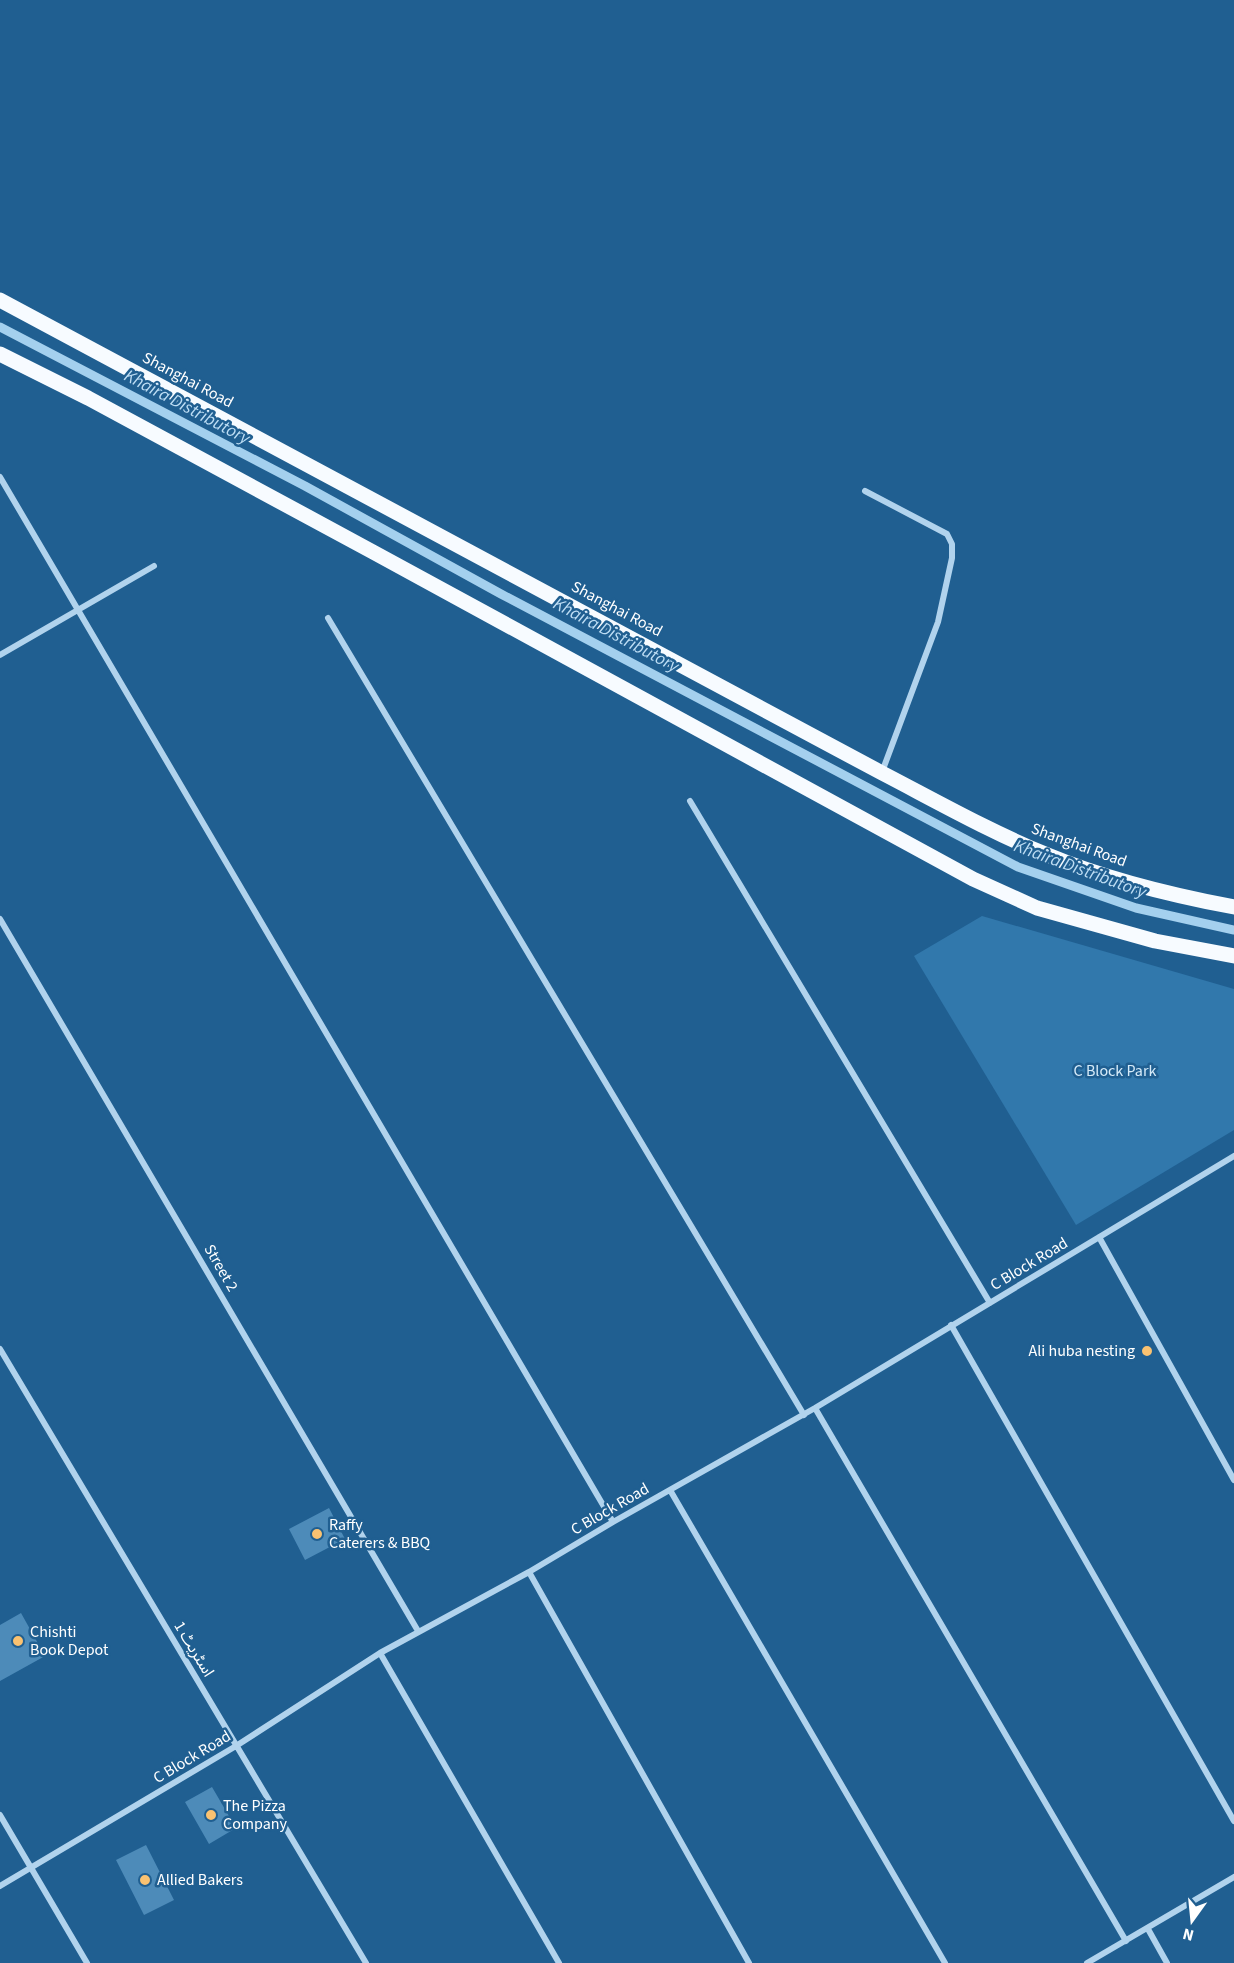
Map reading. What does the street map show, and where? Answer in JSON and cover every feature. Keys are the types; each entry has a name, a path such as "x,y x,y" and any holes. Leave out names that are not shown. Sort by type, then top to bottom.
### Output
{"main road":[{"name":"Shanghai Road","path":"0,300 988,828 1078,867 1142,887 1234,906"},
{"path":"0,354 299,512 973,879 1037,908 1057,914 1155,941 1234,956"}],"street":[{"path":"0,477 613,1522"},
{"path":"865,491 947,534 952,544 952,558 938,622 882,773"},
{"path":"0,656 154,566"},
{"path":"328,618 804,1415"},
{"path":"690,801 990,1303"},
{"name":"Street 2","path":"0,919 418,1631"},
{"name":"C Block Road","path":"0,1886 236,1746 380,1653 529,1572 804,1415 1234,1156"},
{"path":"1099,1237 1234,1480"},
{"path":"951,1325 1234,1821"},
{"name":"اسٹریٹ 1","path":"0,1349 366,1963"},
{"path":"814,1408 1126,1941"},
{"path":"670,1490 945,1963"},
{"path":"529,1572 749,1963"},
{"path":"380,1653 559,1963"},
{"path":"0,1815 87,1963"},
{"path":"1087,1963 1234,1877"},
{"path":"1148,1929 1167,1963"}],"green space":[{"name":"C Block Park","path":"982,916 1234,989 1234,1130 1076,1225 914,956"}],"building":[{"name":"Raffy Caterers & BBQ","path":"329,1508 345,1539 305,1560 289,1529"},
{"name":"Chishti Book Depot","path":"21,1613 45,1656 0,1681 0,1625"},
{"name":"The Pizza Company","path":"212,1787 236,1828 209,1844 185,1802"},
{"name":"Allied Bakers","path":"146,1845 174,1900 144,1915 116,1860"}],"waterway":[{"name":"Khaira Distributory","path":"0,327 305,486 501,594 1018,867 1136,908 1234,930"}],"place":[{"name":"Ali huba nesting","path":"1147,1351"},
{"name":"Raffy Caterers & BBQ","path":"317,1534"},
{"name":"Chishti Book Depot","path":"18,1641"},
{"name":"The Pizza Company","path":"211,1815"},
{"name":"Allied Bakers","path":"145,1880"}]}
